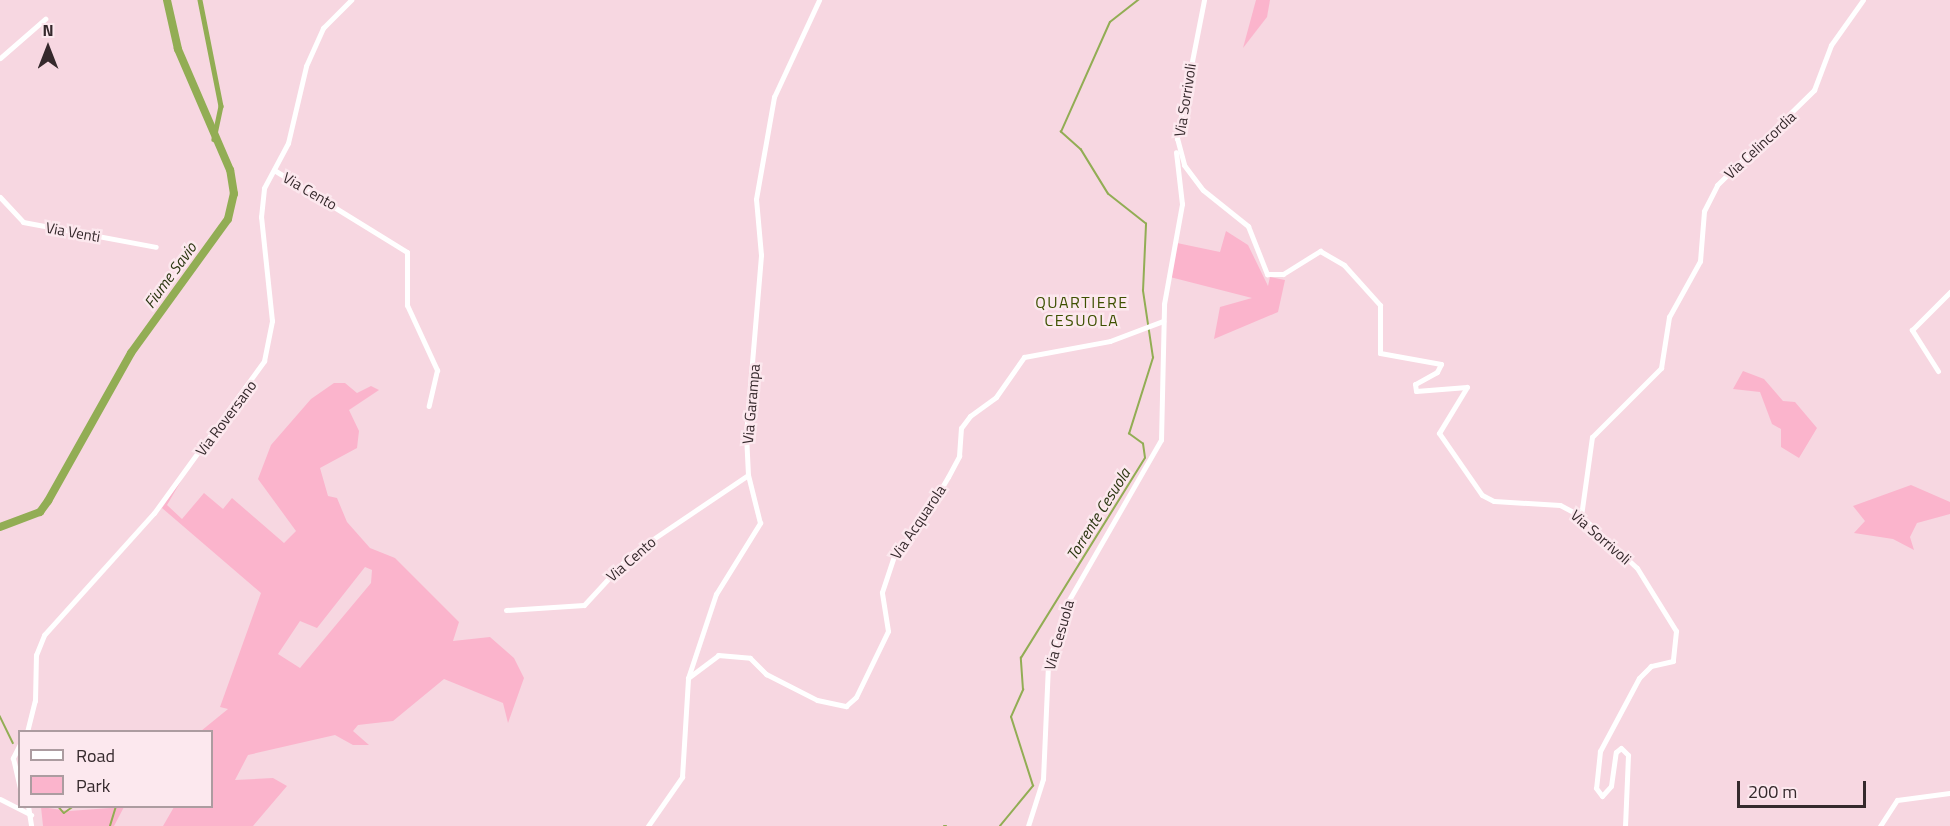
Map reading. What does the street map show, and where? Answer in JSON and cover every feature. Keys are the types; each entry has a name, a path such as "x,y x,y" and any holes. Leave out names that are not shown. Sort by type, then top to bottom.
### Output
{"street":[{"name":"Via Roversano","path":"28,730 35,702 36,655 44,634 154,513 264,361 272,321 261,201 288,143 306,66 323,28 351,0"},
{"name":"Via Garampa","path":"648,826 682,777 688,678 716,594 760,523 748,475 746,434 761,255 756,199 774,97 819,0"},
{"name":"Via Sorrivoli","path":"1204,0 1177,138 1184,165 1203,190 1248,226 1267,274 1283,274 1311,253 1328,253 1368,288 1380,306 1380,353 1441,364 1437,372 1415,384 1416,391 1467,387 1439,433 1482,495 1494,501 1560,505 1581,516 1654,589 1676,631 1673,661 1652,666 1639,678 1600,751 1596,788 1602,796 1611,786 1616,752 1621,748 1628,755 1625,826"},
{"name":"Via Celincordia","path":"1581,516 1592,436 1661,368 1669,317 1700,261 1704,211 1717,185 1807,98 1831,45 1863,0"},
{"path":"0,58 45,19"},
{"path":"1163,321 1182,204 1177,138"},
{"name":"Via Cento","path":"274,170 407,252 407,305 437,370 429,406"},
{"name":"Via Venti","path":"0,197 23,222 156,247"},
{"path":"1938,371 1912,330 1950,292"},
{"name":"Via Acquarola","path":"688,678 718,655 750,658 766,674 818,700 846,706 856,697 888,631 882,592 895,553 917,530 948,477 959,456 961,428 970,416 996,397 1024,357 1110,341 1163,321"},
{"name":"Via Cesuola","path":"1028,826 1043,779 1048,664 1065,604 1161,440 1163,321"},
{"name":"Via Cento","path":"506,610 584,605 631,554 748,475"},
{"path":"18,748 13,758 18,779"},
{"path":"1880,826 1897,800 1950,792"},
{"path":"0,799 31,815"},
{"path":"28,808 31,826"}],"green space":[{"path":"1256,0 1270,0 1267,17 1243,48"},
{"path":"1226,231 1248,245 1268,286 1270,277 1285,280 1278,312 1214,339 1220,307 1252,298 1170,277 1177,243 1220,252"},
{"path":"1743,371 1764,379 1783,401 1795,402 1817,428 1799,458 1781,447 1781,429 1772,424 1760,392 1733,389"},
{"path":"334,383 345,383 357,393 371,386 379,390 349,410 359,431 357,448 320,468 328,496 337,498 347,522 370,548 395,558 459,622 453,641 490,637 514,658 524,678 508,723 503,703 444,679 393,721 358,725 353,731 369,745 353,745 335,735 248,755 235,780 273,778 287,786 253,826 163,826 173,808 213,808 213,730 202,730 228,709 220,707 261,593 162,508 185,474 167,505 182,519 204,493 223,509 232,498 284,543 296,531 258,479 271,445 311,399","holes":["365,567 372,570 371,583 300,668 278,654 300,621 317,628"]},
{"path":"1911,485 1950,502 1950,514 1917,523 1910,537 1914,550 1893,539 1854,533 1865,521 1853,506"},
{"path":"41,808 69,811 123,808 114,826 43,826"}],"waterway":[{"name":"Fiume Savio","path":"0,527 40,512 131,353 228,219 234,194 230,170 178,49 167,0"},
{"path":"200,0 221,106 214,139"},
{"name":"Torrente Cesuola","path":"1000,826 1033,786 1011,717 1023,690 1021,658 1145,458 1143,444 1129,434 1153,358 1143,291 1146,224 1108,194 1081,150 1061,132 1110,22 1138,0"},
{"path":"0,716 13,743"},
{"path":"60,808 64,813 71,808"},
{"path":"110,826 115,808"}],"district":[{"name":"QUARTIERE CESUOLA","path":"1082,311"}]}
